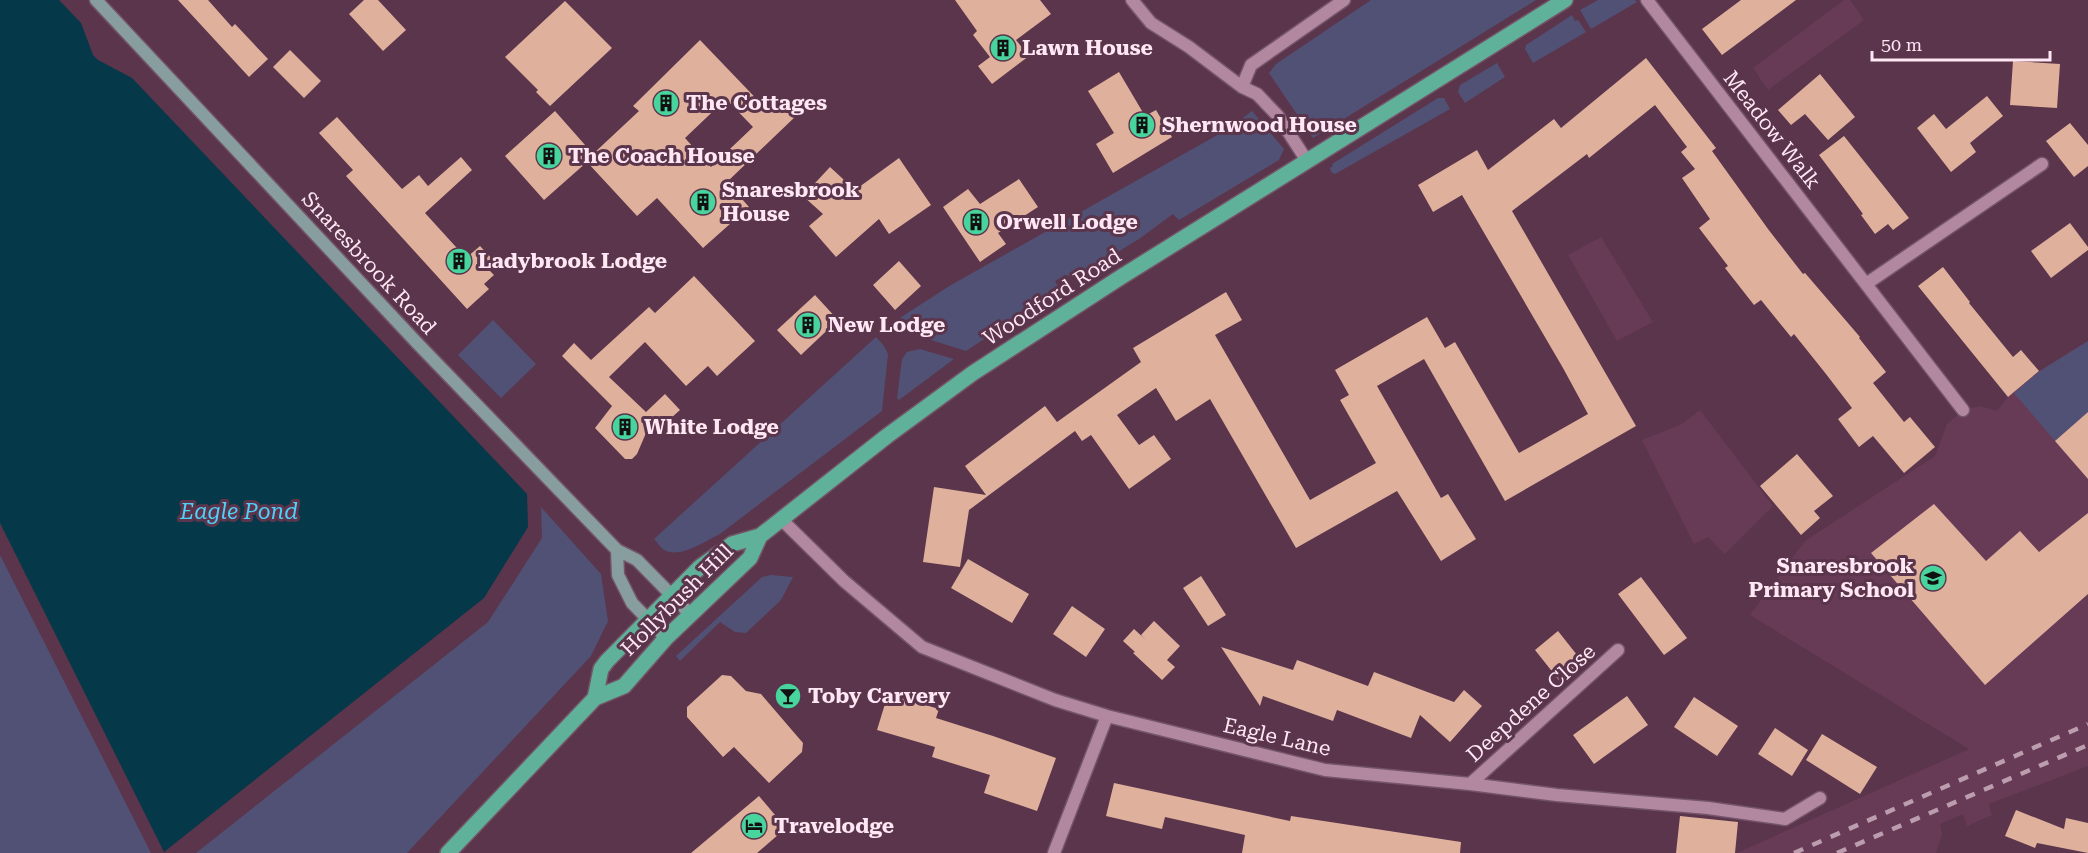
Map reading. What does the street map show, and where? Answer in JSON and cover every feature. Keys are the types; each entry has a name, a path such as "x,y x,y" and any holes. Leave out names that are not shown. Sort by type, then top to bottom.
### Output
{"main road":[{"name":"Woodford Road","path":"760,536 887,436 973,374 1103,288 1565,0"},
{"name":"Hollybush Hill","path":"595,699 601,669 700,567 732,544 760,536"},
{"name":"Hollybush Hill","path":"448,853 595,699 624,686 666,638 750,558 760,536"}],"street":[{"name":"Snaresbrook Road","path":"96,0 419,345 617,550 637,560 690,614"},
{"path":"1132,0 1151,22 1242,87 1257,94 1278,117 1307,161"},
{"path":"1242,87 1251,65 1344,0"},
{"name":"Meadow Walk","path":"1647,0 1963,410"},
{"path":"1866,284 2042,164"},
{"name":"Eagle Lane","path":"782,519 844,581 922,647 1055,700 1107,716 1325,770 1557,795 1708,808 1785,819 1820,798"},
{"path":"617,550 618,575 632,603 666,638"},
{"name":"Deepdene Close","path":"1470,784 1618,650"},
{"path":"1054,853 1107,716"}],"shaded area":[{"path":"1371,0 1536,0 1313,138 1269,73 1276,64"},
{"path":"1598,0 1635,0 1637,2 1591,29 1580,10"},
{"path":"1844,0 1850,0 1864,20 1768,90 1753,68"},
{"path":"1572,15 1586,32 1533,63 1525,49 1526,45"},
{"path":"1497,63 1505,77 1465,103 1458,92 1460,85"},
{"path":"1438,98 1444,98 1450,109 1335,174 1331,172 1332,164"},
{"path":"1252,111 1284,149 1279,160 1179,220 1173,214 1139,239 1077,277 1065,275 1055,281 1058,286 1053,294 966,351 934,341 892,323 951,285 1228,129"},
{"path":"1601,237 1653,322 1617,341 1568,255"},
{"path":"493,320 536,364 501,398 458,355"},
{"path":"876,337 888,354 882,411 720,534 685,551 671,552 662,548 654,539"},
{"name":"Snaresbrook Primary School","path":"2088,341 2088,766 1989,804 1992,815 1967,826 1963,814 1940,824 1942,835 1936,853 1737,853 1969,749 1750,615 1805,541 1935,456 1947,424 1963,410 1980,406 1997,411 2008,397 2039,371"},
{"path":"2088,341 2088,412 2055,441 2014,393 2040,371"},
{"path":"920,349 954,359 899,400 897,398 902,359 907,352"},
{"path":"1700,410 1773,506 1725,554 1708,537 1694,544 1642,440 1682,424"},
{"path":"541,507 601,574 608,621 591,656 407,853 196,853 488,622 542,538"},
{"path":"0,555 151,853 0,853"},
{"path":"771,575 793,577 781,600 746,633 735,632 720,622 680,661 676,656 762,577"}],"water":[{"name":"Eagle Pond","path":"0,0 59,0 81,23 93,55 132,78 527,494 528,527 484,598 164,852 0,523"}],"building":[{"path":"178,0 208,0 232,27 235,24 268,59 249,77"},
{"path":"364,0 378,0 406,30 383,51 349,14"},
{"name":"Lawn House","path":"955,0 1040,0 1051,14 1016,40 1029,56 992,84 978,66 990,57 973,35 977,31"},
{"path":"1741,0 1796,0 1722,55 1702,29"},
{"path":"565,1 612,48 550,106 536,92 538,90 505,57"},
{"path":"700,40 768,111 780,100 796,116 727,182 749,207 703,248 657,198 637,216 587,162 544,200 505,156 555,111 593,154 639,111 633,106","holes":["726,99 753,127 711,167 685,138"]},
{"path":"290,50 321,81 304,98 273,67"},
{"path":"1646,58 1716,148 1712,151 1768,229 1803,274 1805,273 1860,337 1886,372 1873,383 1904,422 1910,417 1935,447 1904,473 1873,436 1859,447 1838,419 1852,408 1794,334 1791,337 1761,300 1754,305 1725,268 1728,266 1699,228 1710,219 1682,178 1695,169 1681,152 1687,147 1655,105 1589,158 1587,154 1512,211 1636,426 1505,501 1424,359 1377,386 1441,498 1448,494 1476,539 1441,561 1397,491 1296,548 1210,399 1176,421 1156,388 1117,415 1139,445 1154,435 1171,459 1129,489 1091,435 1082,441 1075,431 969,510 960,567 923,562 934,487 986,495 965,466 1045,406 1057,422 1141,362 1133,348 1226,292 1242,320 1215,335 1310,500 1376,463 1340,400 1349,395 1335,370 1427,317 1445,348 1455,342 1519,453 1588,414 1462,195 1433,212 1418,185 1477,150 1488,170 1554,119 1561,128"},
{"path":"2013,61 2060,64 2057,108 2010,105"},
{"name":"Shernwood House","path":"1119,72 1145,116 1156,110 1172,137 1113,173 1096,144 1114,133 1088,91"},
{"path":"1820,74 1855,117 1828,140 1805,114 1791,125 1778,110"},
{"path":"1987,96 2003,116 1970,143 1976,152 1951,172 1917,128 1934,114 1946,129"},
{"path":"337,117 402,189 419,175 428,186 461,157 472,170 425,213 466,258 480,246 497,264 490,271 494,275 484,284 489,289 467,309 346,176 353,170 319,133"},
{"path":"2070,123 2088,145 2088,166 2074,177 2046,141"},
{"path":"1844,136 1909,218 1893,230 1888,224 1875,234 1819,155"},
{"path":"899,158 931,205 889,234 879,219 836,257 809,226 823,214 803,196 830,167 855,190"},
{"name":"Orwell Lodge","path":"1019,179 1038,207 998,233 1006,244 980,262 943,207 968,189 980,204"},
{"path":"2070,223 2088,250 2051,278 2031,251"},
{"path":"899,261 921,286 895,310 873,285"},
{"path":"1943,267 2013,357 2021,350 2039,371 2008,397 1918,286"},
{"path":"694,276 755,341 717,376 708,366 686,386 645,342 609,377 646,412 665,394 680,410 660,428 652,419 637,454 632,459 625,459 595,428 612,406 562,356 574,343 591,360 649,307 655,313"},
{"name":"New Lodge","path":"815,295 838,320 801,355 777,330"},
{"path":"2088,412 2088,479 2055,441"},
{"path":"1797,454 1833,496 1814,511 1820,518 1801,535 1760,486"},
{"path":"1934,504 1986,561 2020,531 2039,552 2088,513 2088,594 1985,685 1871,553"},
{"path":"968,559 1029,594 1012,623 951,588"},
{"path":"1201,576 1226,615 1208,626 1183,588"},
{"path":"1641,577 1687,638 1664,655 1618,594"},
{"path":"1072,606 1105,629 1086,657 1053,634"},
{"path":"1154,621 1180,646 1167,660 1175,667 1162,680 1123,641 1134,629 1146,640 1141,635"},
{"path":"1558,631 1585,665 1562,684 1535,650"},
{"path":"1221,647 1293,670 1297,660 1368,686 1374,672 1454,702 1464,690 1482,706 1450,742 1420,715 1411,738 1337,710 1333,721 1263,696 1260,706"},
{"path":"722,675 731,676 746,691 761,694 803,743 802,752 769,783 734,747 723,757 687,717 687,707"},
{"path":"888,694 939,709 936,718 1056,758 1037,811 984,793 990,775 932,757 935,747 877,730"},
{"path":"1627,696 1648,725 1594,764 1573,735"},
{"path":"1694,697 1738,726 1717,756 1674,727"},
{"path":"1775,728 1808,750 1792,776 1758,754"},
{"path":"1822,734 1877,767 1860,794 1806,760"},
{"path":"1114,783 1290,821 1291,816 1461,842 1460,853 1242,853 1245,835 1165,817 1162,829 1106,816"},
{"name":"Travelodge","path":"759,796 786,828 757,853 691,853"},
{"path":"2016,810 2064,829 2066,818 2088,823 2088,853 2037,843 2035,848 2005,836"},
{"path":"1680,816 1738,822 1735,853 1676,853"}],"railway":[{"path":"1794,853 2088,724"},
{"path":"1837,853 2088,745"}],"place":[{"name":"Lawn House","path":"1003,48"},
{"name":"The Cottages","path":"666,103"},
{"name":"Shernwood House","path":"1142,125"},
{"name":"The Coach House","path":"549,156"},
{"name":"Snaresbrook House","path":"703,202"},
{"name":"Orwell Lodge","path":"976,222"},
{"name":"Ladybrook Lodge","path":"459,261"},
{"name":"New Lodge","path":"808,325"},
{"name":"White Lodge","path":"625,427"},
{"name":"Snaresbrook Primary School","path":"1933,578"},
{"name":"Toby Carvery","path":"788,696"},
{"name":"Travelodge","path":"754,826"}]}
